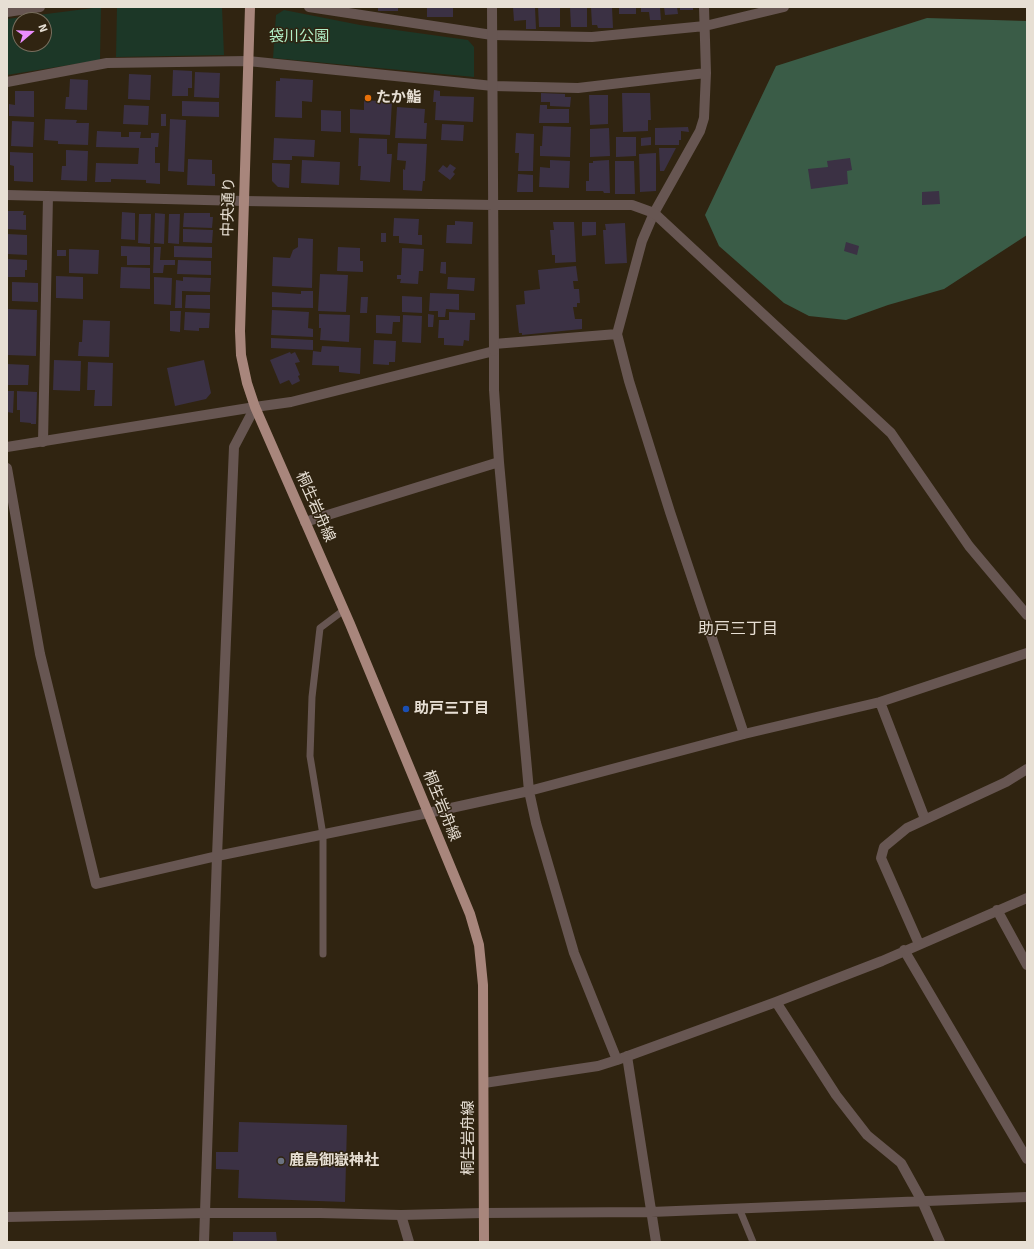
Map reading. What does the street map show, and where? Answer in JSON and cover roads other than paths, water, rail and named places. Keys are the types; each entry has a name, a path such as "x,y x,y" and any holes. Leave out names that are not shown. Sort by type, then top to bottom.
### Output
{"main road":[{"name":"中央通り","path":"250,7 240,331 241,355 247,383 255,407"},
{"name":"桐生岩舟線","path":"255,407 344,610 470,914 479,944 483,985 484,1242"}],"street":[{"path":"7,12 40,7"},
{"path":"309,7 492,35 592,37 705,26 784,7"},
{"path":"492,7 494,390 499,462 529,791 536,823 574,953 616,1060"},
{"path":"704,7 706,73 704,118 700,131 654,212 642,241 617,334 670,512 744,734"},
{"path":"7,82 107,63 248,61 493,86 578,88 706,73"},
{"path":"7,195 493,205 632,205 654,212 891,433 969,546 1027,615"},
{"path":"43,442 48,196"},
{"path":"7,448 291,402 494,347 617,334"},
{"path":"204,1242 217,856 234,447 255,407"},
{"path":"305,522 499,462"},
{"path":"7,468 40,654 96,884 217,856 529,791 744,734 880,702 1027,653"},
{"path":"880,702 925,819"},
{"path":"919,944 881,858 884,847 907,828 1006,782 1027,769"},
{"path":"484,1083 598,1066 628,1056 776,1002 882,960 1027,898"},
{"path":"997,910 1027,965"},
{"path":"904,950 1027,1159"},
{"path":"776,1002 836,1095 867,1135 901,1163 922,1201 940,1242"},
{"path":"628,1056 656,1242"},
{"path":"7,1217 206,1213 401,1215 651,1212 1027,1197"},
{"path":"401,1215 409,1242"}],"lane":[{"path":"323,954 323,835 310,756 312,697 320,628 344,610"},
{"path":"739,1208 753,1242"}],"place":[{"name":"たか鮨","path":"368,98"},
{"name":"助戸三丁目","path":"406,709"},
{"name":"鹿島御嶽神社","path":"281,1161"}],"district":[{"name":"助戸三丁目","path":"738,630"}],"park label":[{"name":"袋川公園","path":"299,37"}]}
